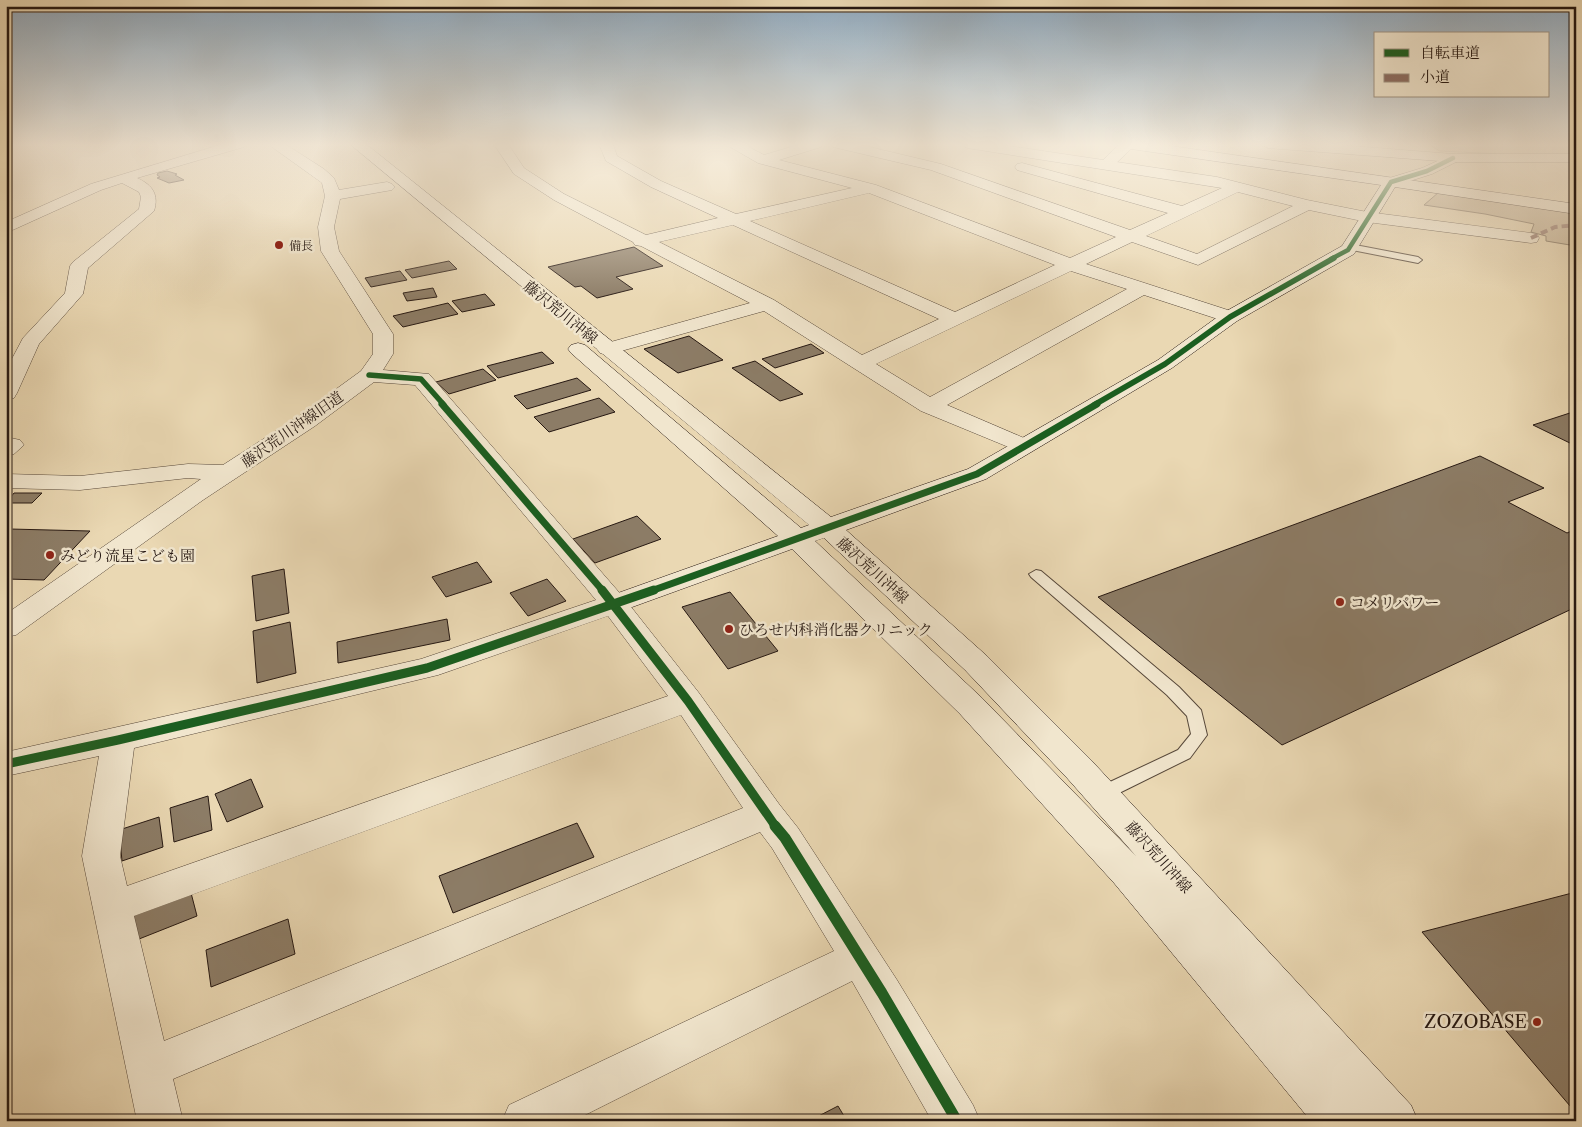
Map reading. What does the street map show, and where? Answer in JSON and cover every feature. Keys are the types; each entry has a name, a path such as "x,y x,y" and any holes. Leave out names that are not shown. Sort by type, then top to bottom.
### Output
{"street":[{"path":"6,228 75,197"},
{"path":"6,393 22,341 74,294 79,266 146,211 150,201 149,197"},
{"name":"藤沢荒川沖線旧道","path":"6,628 227,473 307,421 369,374 383,354 383,334 330,251 326,227 333,197"},
{"name":"藤沢荒川沖線","path":"398,197 569,341 976,663 1101,794 1395,1121"},
{"name":"藤沢荒川沖線","path":"413,197 607,349 811,533 1140,887 1340,1121"},
{"path":"558,197 641,241 767,304 929,406 1023,446"},
{"path":"684,197 954,319"},
{"path":"641,241 833,197"},
{"path":"893,197 1070,265 1230,317"},
{"path":"1022,197 1198,260 1307,205"},
{"path":"1128,197 1184,212"},
{"path":"860,363 1216,197"},
{"path":"1274,197 1367,217 1531,238"},
{"path":"6,764 118,740 427,668 614,604 977,474 1165,364 1230,317 1350,247 1381,197"},
{"path":"1491,197 1576,209"},
{"path":"929,406 1143,288"},
{"path":"607,349 767,304"},
{"path":"369,374 421,379 614,604 688,700 766,814 785,838 860,958 957,1121"},
{"path":"6,444 12,445 6,449"},
{"path":"6,481 80,483 188,471 227,473"},
{"path":"113,907 688,700"},
{"path":"118,740 101,856 160,1121"},
{"path":"148,1068 766,814"},
{"path":"525,1121 860,958"}],"lane":[{"path":"1350,247 1418,260"},
{"path":"1036,574 1173,691 1195,714 1199,735 1184,754 1101,794"}],"shaded area":[{"path":"1434,197 1470,197 1576,212 1576,246 1546,241 1546,236 1531,232 1534,224 1485,214 1424,205"}],"building":[{"path":"634,247 663,266 616,277 633,289 597,298 581,286 575,287 548,267"},
{"path":"449,261 457,269 412,278 405,270"},
{"path":"400,271 407,280 371,287 365,278"},
{"path":"433,288 437,297 407,301 403,293"},
{"path":"485,294 495,305 462,312 452,301"},
{"path":"448,303 458,314 403,327 393,316"},
{"path":"689,336 723,360 678,373 644,349"},
{"path":"811,344 824,353 775,368 762,359"},
{"path":"542,352 554,363 498,378 487,366"},
{"path":"755,361 803,394 780,401 732,368"},
{"path":"483,369 496,380 449,394 436,382"},
{"path":"577,378 591,390 527,409 514,396"},
{"path":"599,398 615,412 549,432 534,417"},
{"path":"1576,411 1576,446 1533,425"},
{"name":"コメリパワー","path":"1480,456 1544,488 1508,502 1567,533 1576,529 1576,607 1282,745 1098,597"},
{"path":"14,493 42,493 32,503 6,503"},
{"path":"637,516 661,539 595,563 573,539"},
{"path":"10,529 90,531 44,580 6,579 6,533"},
{"path":"477,562 492,582 446,597 432,577"},
{"path":"284,569 289,613 256,621 252,576"},
{"path":"547,579 566,601 528,616 510,593"},
{"name":"ひろせ内科消化器クリニック","path":"730,592 778,651 728,669 682,607"},
{"path":"447,619 450,640 338,663 337,642"},
{"path":"290,622 296,673 257,683 253,631"},
{"path":"251,779 263,807 227,822 215,794"},
{"path":"208,796 212,830 174,842 170,808"},
{"path":"159,817 163,847 122,861 119,830"},
{"path":"577,823 594,857 453,913 439,876"},
{"path":"190,889 197,916 134,941 129,912"},
{"name":"ZOZOBASE","path":"1576,892 1576,1113 1422,932"},
{"path":"288,919 295,954 211,987 206,950"},
{"path":"838,1106 847,1121 809,1121"}],"marked path":[{"path":"1531,238 1555,227 1576,225"}],"cycle path":[{"path":"6,764 118,740 427,668 614,604 977,474 1165,364 1230,317 1348,250 1382,197"},
{"path":"369,375 421,379 614,604 688,701 766,814 785,838 882,993 957,1121"}],"place":[{"name":"備長","path":"279,245"},
{"name":"みどり流星こども園","path":"50,555"},
{"name":"コメリパワー","path":"1340,602"},
{"name":"ひろせ内科消化器クリニック","path":"729,629"},
{"name":"ZOZOBASE","path":"1537,1022"}]}
